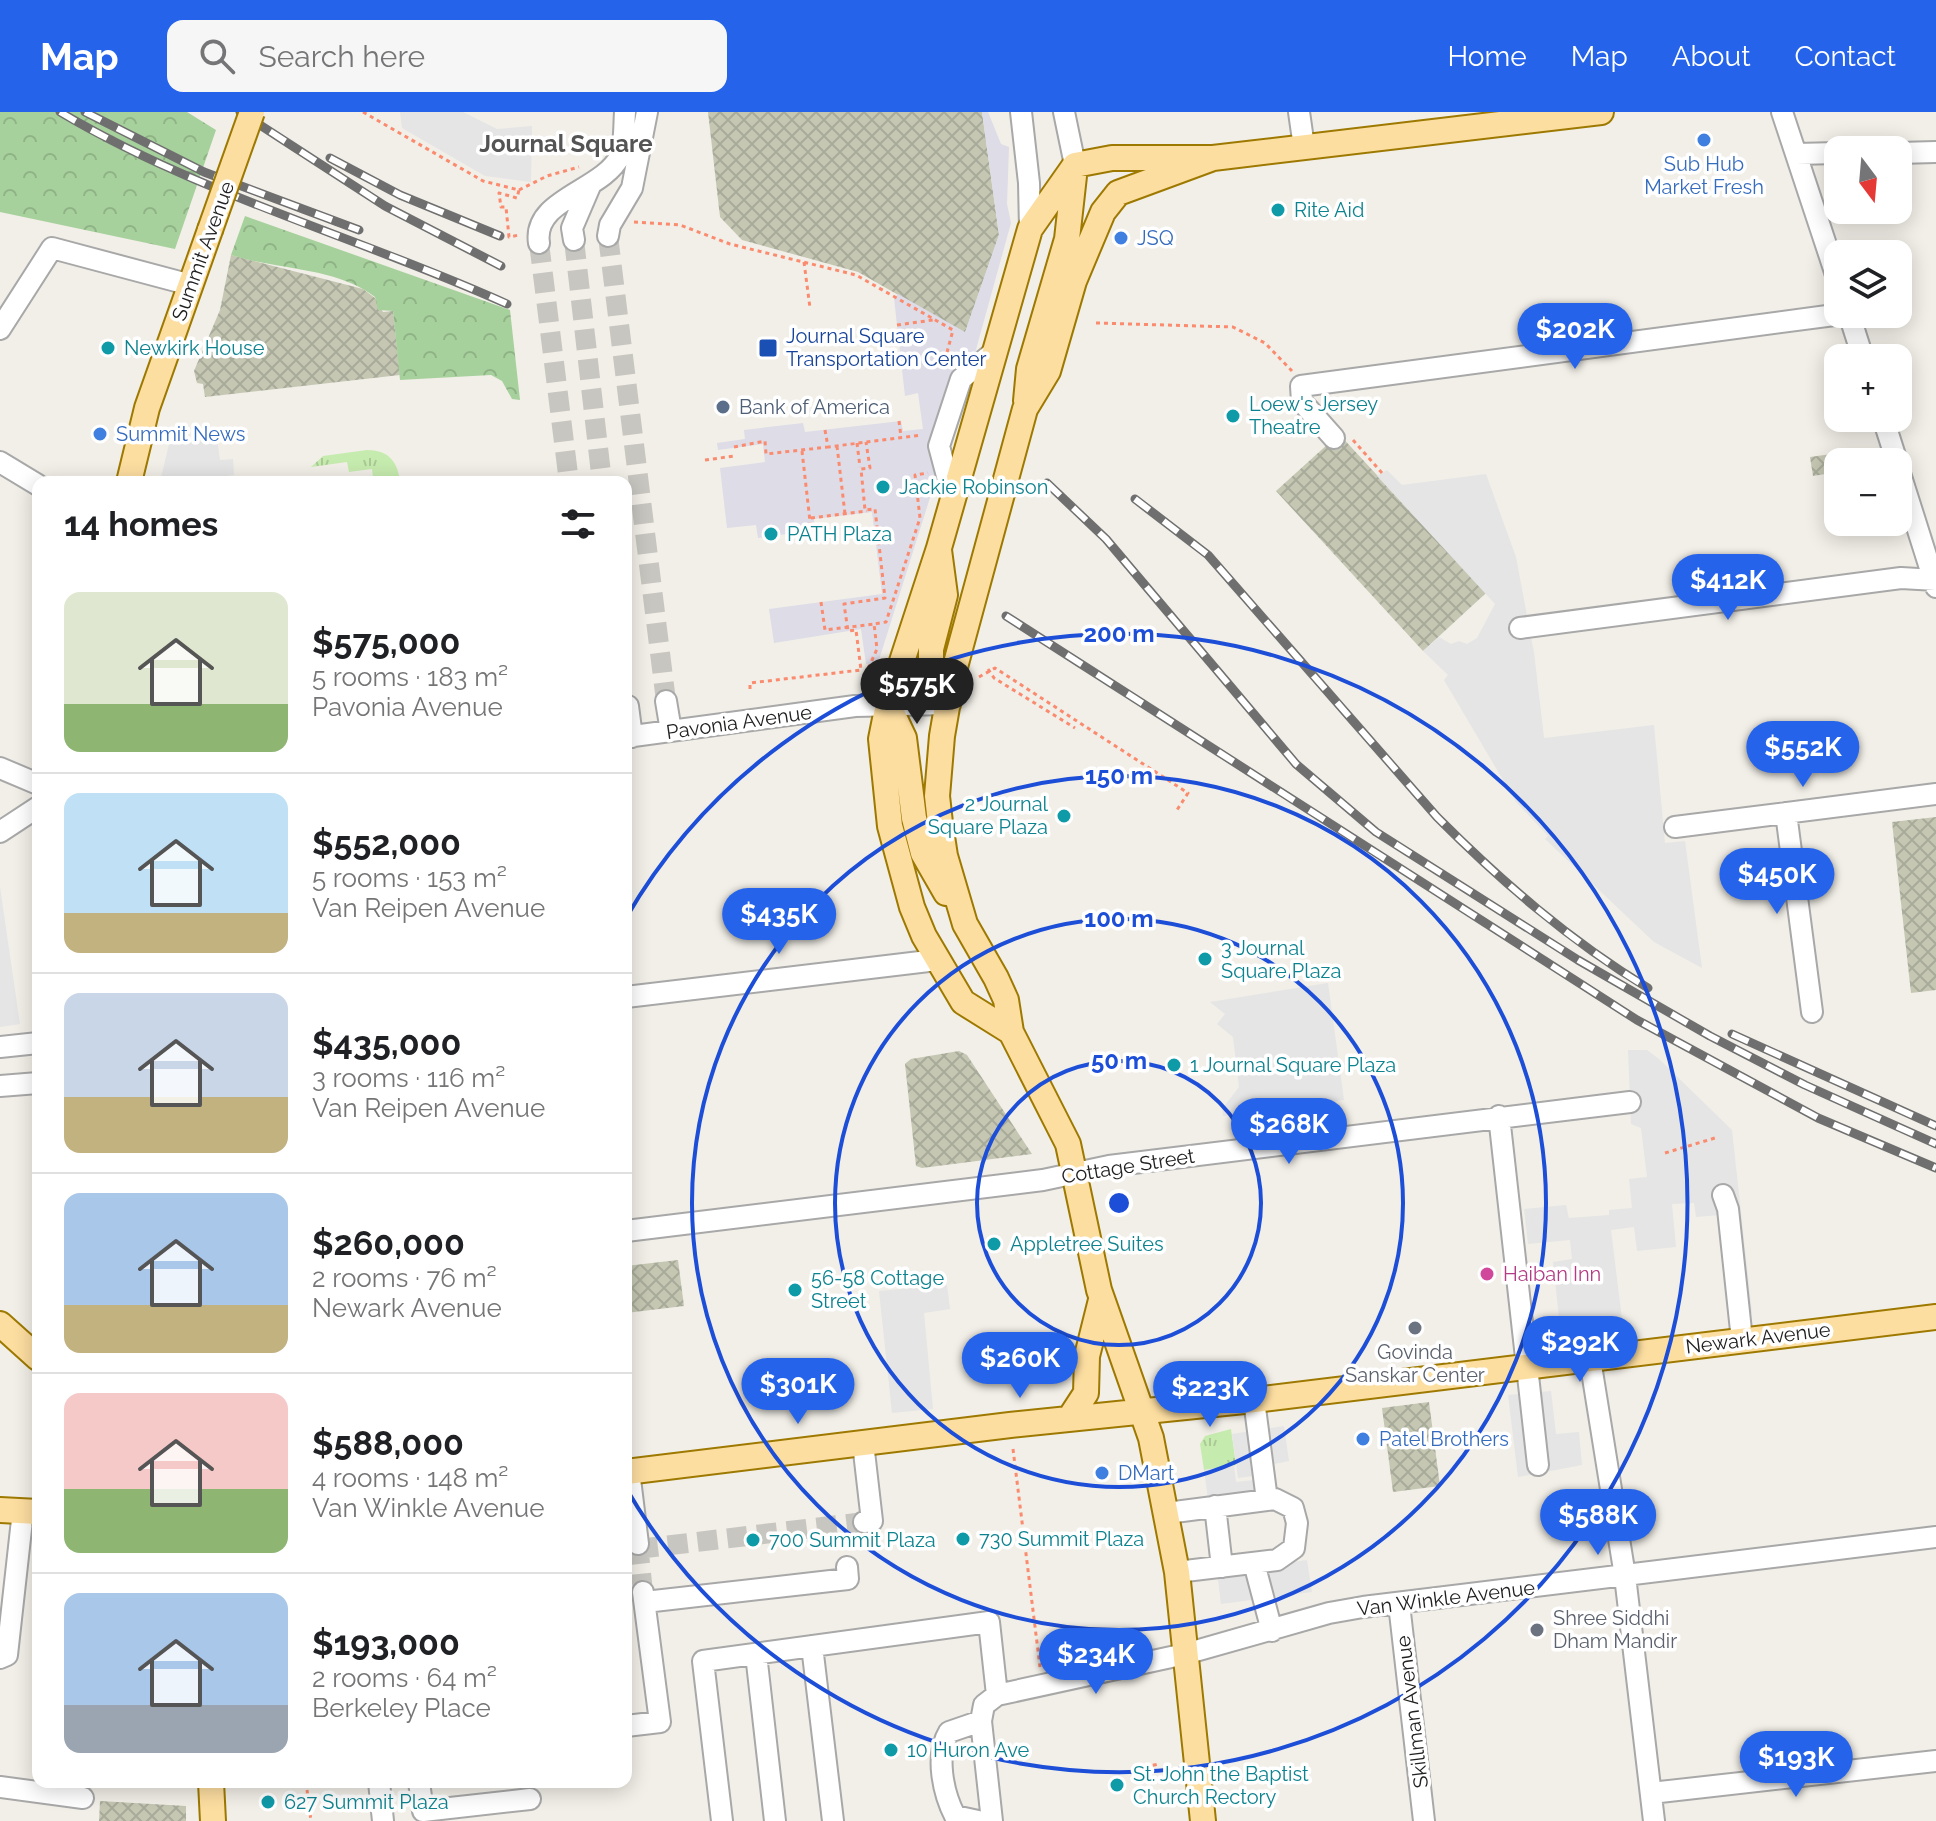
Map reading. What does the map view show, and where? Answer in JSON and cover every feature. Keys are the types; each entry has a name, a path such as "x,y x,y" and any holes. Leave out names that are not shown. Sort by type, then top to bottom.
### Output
{"main road":[{"name":"Summit Avenue","path":"130,476 147,408 252,112"},
{"path":"1011,1032 963,1002 937,960 912,907 890,826 881,739 888,704 939,548 1030,229 1075,165 1112,158 1213,158 1601,112"},
{"path":"1025,409 1048,371 1074,281 1103,212 1118,193 1213,158"},
{"path":"965,924 945,856 937,796 948,704 1025,409 1029,369 1067,239 1075,165"},
{"path":"939,548 945,595 931,649 931,664 948,704"},
{"path":"888,704 904,738 914,818 923,853 1006,1000 1011,1032 1061,1125 1101,1300 1143,1412 1167,1513 1177,1572 1203,1821"},
{"path":"1069,1419 1086,1393 1087,1356 1101,1300"},
{"name":"Newark Avenue","path":"632,1472 1936,1317"},
{"path":"0,1324 32,1353"},
{"path":"211,1788 213,1821"}],"street":[{"path":"538,234 555,207 590,186 620,155 625,112"},
{"path":"609,231 632,188 647,112"},
{"path":"1021,112 1029,183 1030,229"},
{"path":"1064,112 1075,165"},
{"path":"1299,112 1304,147"},
{"path":"1782,112 1824,240"},
{"path":"1912,153 1936,152"},
{"path":"1796,154 1824,153"},
{"path":"574,240 572,228 590,186"},
{"path":"0,329 52,248 191,285"},
{"path":"1334,438 1302,402 1299,389 1304,385 1824,316"},
{"path":"0,462 32,481"},
{"path":"1520,628 1901,578 1935,582 1912,511"},
{"path":"666,701 671,731"},
{"name":"Pavonia Avenue","path":"632,737 888,704 948,704"},
{"path":"0,768 32,781"},
{"path":"1675,827 1936,794"},
{"path":"0,832 32,811"},
{"path":"1786,813 1812,1012"},
{"path":"632,996 937,960"},
{"path":"0,1047 32,1044"},
{"path":"0,1086 32,1083"},
{"name":"Cottage Street","path":"632,1230 1043,1180 1073,1173 1499,1116 1630,1102"},
{"path":"1499,1116 1538,1465"},
{"path":"1723,1195 1728,1209 1742,1340"},
{"path":"1590,1359 1625,1576 1654,1821"},
{"path":"1254,1400 1267,1500"},
{"path":"863,1443 872,1521 864,1522"},
{"path":"1167,1513 1267,1500 1284,1501 1293,1508 1297,1538 1294,1548 1277,1560 1177,1572"},
{"path":"632,1501 638,1544"},
{"path":"1215,1506 1222,1567"},
{"path":"0,1658 7,1655 20,1511"},
{"name":"Van Winkle Avenue","path":"997,1695 1185,1654 1329,1613 1936,1537"},
{"path":"1254,1563 1272,1631"},
{"path":"632,1725 660,1722 644,1597 848,1579 847,1567"},
{"name":"Skillman Avenue","path":"1399,1604 1424,1821"},
{"path":"722,1821 703,1661 989,1622 997,1695 984,1705 981,1721 992,1821"},
{"path":"812,1646 833,1821"},
{"path":"756,1654 775,1821"},
{"path":"978,1821 955,1816 947,1801 941,1745 949,1732 981,1721"},
{"path":"1651,1793 1936,1761"},
{"path":"0,1787 83,1798"},
{"path":"380,1788 383,1821"},
{"path":"420,1788 423,1811 530,1799"}],"path":[{"path":"363,112 483,181 519,190 547,176"},
{"path":"519,190 517,198 499,193 501,207 506,207 509,237 538,234"},
{"path":"609,231 638,222 680,225 730,244 856,275 953,330 941,375"},
{"path":"804,262 810,308"},
{"path":"897,325 935,319"},
{"path":"1096,323 1233,327 1265,343 1304,385"},
{"path":"899,421 901,438"},
{"path":"825,430 828,447"},
{"path":"734,447 765,441 766,454 923,435 925,448"},
{"path":"861,469 870,468 866,442"},
{"path":"857,443 865,510 875,510"},
{"path":"837,446 845,514"},
{"path":"801,450 811,530"},
{"path":"705,460 735,456"},
{"path":"821,602 825,630 886,622 920,518 915,475 929,473 927,460"},
{"path":"810,518 875,510"},
{"path":"750,689 750,683 861,670 856,630 848,631 844,604 885,598 875,510"},
{"path":"874,624 877,649 868,669 875,670"},
{"path":"979,677 988,669 995,668 1188,793 1177,810"},
{"path":"988,669 994,678 1075,728"},
{"path":"1665,1153 1715,1138"},
{"path":"1013,1449 1040,1667"},
{"path":"1145,1767 1159,1764"},
{"path":"307,1788 311,1821"}],"shaded area":[{"path":"400,112 463,112 497,129 532,126 531,182 485,176 402,128"},
{"path":"708,112 982,112 999,235 965,333 858,272 742,240 720,217"},
{"path":"982,112 988,112 1001,144 1009,147 1007,204 1011,223 972,364 878,663 866,664 861,629 774,643 769,609 882,594 872,512 814,519 815,530 758,538 756,525 727,528 720,468 765,462 763,444 718,450 717,443 745,439 744,430 803,423 805,432 901,421 903,431 923,429 918,393 905,396 894,298 898,294 965,332 999,235"},
{"path":"231,255 363,289 375,298 383,312 393,311 400,375 205,397 203,384 197,383 194,371 220,310"},
{"path":"1339,434 1486,593 1423,651 1276,491"},
{"path":"217,439 220,460 233,459 234,475 161,476 169,444"},
{"path":"1824,455 1824,474 1813,476 1810,457"},
{"path":"1387,470 1402,485 1486,474 1516,557 1534,653 1544,738 1654,725 1665,843 1685,841 1702,968 1654,942 1545,839 1548,836 1516,802 1444,680 1448,675 1423,651 1439,637 1451,644 1459,641 1467,644 1477,638 1495,604 1377,476"},
{"path":"1936,817 1936,990 1911,993 1892,822"},
{"path":"0,887 20,1024 0,1027"},
{"path":"1328,983 1344,1100 1223,1116 1222,1109 1239,1087 1233,1037 1217,1024 1225,1014 1210,1002"},
{"path":"1628,1050 1647,1050 1659,1059 1732,1130 1752,1313 1730,1315 1720,1215 1696,1217 1694,1203 1672,1204 1676,1247 1637,1251 1634,1227 1611,1230 1623,1327 1561,1336 1553,1262 1572,1259 1570,1240 1528,1244 1524,1209 1566,1205 1569,1218 1609,1215 1609,1210 1632,1208 1629,1179 1647,1177 1641,1128 1631,1124"},
{"path":"959,1051 967,1055 1032,1154 922,1168 916,1166 905,1064 911,1059"},
{"path":"678,1260 684,1306 632,1312 632,1265"},
{"path":"947,1285 950,1309 924,1313 933,1409 892,1413 879,1291"},
{"path":"1551,1391 1556,1434 1579,1432 1582,1465 1518,1477 1508,1395"},
{"path":"1429,1402 1440,1486 1393,1492 1382,1408"},
{"path":"1284,1426 1289,1461 1274,1464 1278,1490 1208,1499 1204,1470 1234,1465 1236,1482 1254,1480 1253,1476 1238,1478 1232,1434"},
{"path":"1307,1560 1312,1592 1221,1604 1217,1572"},
{"path":"100,1801 186,1806 186,1821 99,1821"}],"green space":[{"path":"0,112 187,112 216,130 175,249 0,212"},
{"path":"245,216 510,310 520,400 512,399 502,381 491,375 400,380 393,311 378,310 375,297 343,280 231,255"},
{"path":"367,450 381,452 391,458 399,476 373,476 372,469 349,472 347,462 311,467 323,456"},
{"path":"1231,1429 1236,1465 1204,1470 1200,1444 1205,1436"}],"tunnel":[{"path":"608,236 666,701"},
{"path":"574,240 601,476"},
{"path":"539,243 568,476"},
{"path":"638,1549 864,1522"},
{"path":"638,1544 643,1592"}],"railway":[{"path":"60,112 168,168 507,304"},
{"path":"85,112 204,172 359,230"},
{"path":"240,112 385,206 501,266"},
{"path":"330,158 400,195 500,236"},
{"path":"1047,483 1106,539 1296,764 1376,832 1578,960 1710,1036 1805,1085 1936,1144"},
{"path":"1135,499 1208,555 1461,841 1564,930 1648,988"},
{"path":"1006,616 1637,1020 1818,1118 1936,1168"},
{"path":"1732,1034 1936,1126"}],"place":[{"name":"Sub Hub Market Fresh","path":"1704,140"},
{"name":"Rite Aid","path":"1278,210"},
{"name":"JSQ","path":"1121,238"},
{"name":"Newkirk House","path":"108,348"},
{"name":"Journal Square Transportation Center","path":"768,348"},
{"name":"Bank of America","path":"723,407"},
{"name":"Loew's Jersey Theatre","path":"1233,416"},
{"name":"Summit News","path":"100,434"},
{"name":"Jackie Robinson","path":"883,487"},
{"name":"PATH Plaza","path":"771,534"},
{"name":"2 Journal Square Plaza","path":"1064,816"},
{"name":"3 Journal Square Plaza","path":"1205,959"},
{"name":"1 Journal Square Plaza","path":"1174,1065"},
{"name":"Appletree Suites","path":"994,1244"},
{"name":"Haiban Inn","path":"1487,1274"},
{"name":"56-58 Cottage Street","path":"795,1290"},
{"name":"Govinda Sanskar Center","path":"1415,1328"},
{"name":"Patel Brothers","path":"1363,1439"},
{"name":"DMart","path":"1102,1473"},
{"name":"730 Summit Plaza","path":"963,1539"},
{"name":"700 Summit Plaza","path":"753,1540"},
{"name":"Shree Siddhi Dham Mandir","path":"1537,1630"},
{"name":"10 Huron Ave","path":"891,1750"},
{"name":"St. John the Baptist Church Rectory","path":"1117,1785"},
{"name":"627 Summit Plaza","path":"268,1802"}],"district":[{"name":"Journal Square","path":"566,143"}]}
